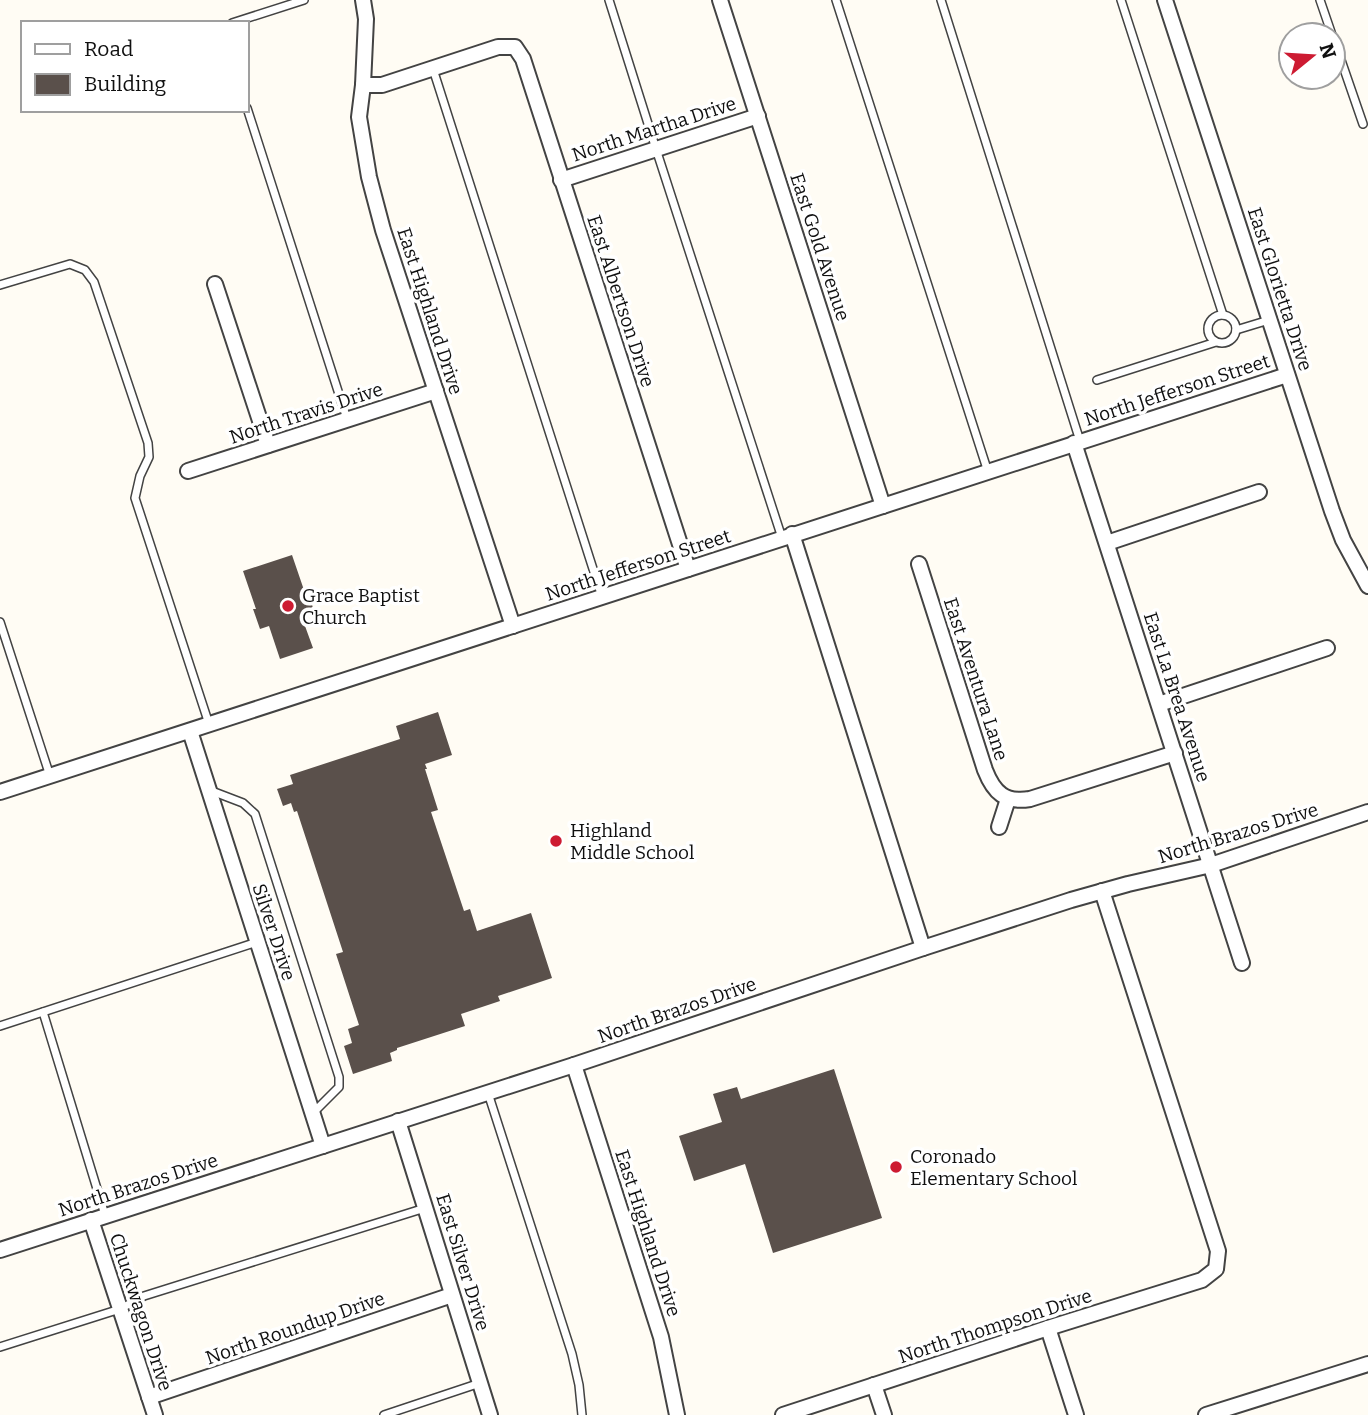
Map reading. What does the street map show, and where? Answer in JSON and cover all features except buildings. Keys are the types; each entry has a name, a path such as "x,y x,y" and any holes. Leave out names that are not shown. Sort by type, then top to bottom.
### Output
{"street":[{"name":"East Highland Drive","path":"363,0 366,19 359,117 369,177 383,230 513,626"},
{"name":"East Gold Avenue","path":"720,0 883,506"},
{"name":"East Glorietta Drive","path":"1165,0 1332,512 1343,540 1368,586"},
{"name":"East Albertson Drive","path":"433,69 498,47 515,47 523,59 688,569"},
{"path":"363,85 382,85 433,69"},
{"name":"North Martha Drive","path":"561,180 758,116"},
{"path":"215,284 268,445"},
{"name":"North Jefferson Street","path":"0,792 1287,375"},
{"name":"North Travis Drive","path":"188,471 436,391"},
{"name":"East La Brea Avenue","path":"1077,442 1242,963"},
{"path":"1107,543 1259,492"},
{"path":"787,536 923,948"},
{"name":"East Aventura Lane","path":"919,564 985,770 997,792 1008,799"},
{"path":"1159,704 1327,648"},
{"name":"Silver Drive","path":"190,731 323,1146"},
{"path":"999,827 1008,799 1030,799 1175,753"},
{"name":"North Brazos Drive","path":"0,1250 574,1065 923,948 1102,891 1211,865 1368,812"},
{"name":"North Thompson Drive","path":"787,1414 1202,1280 1216,1269 1218,1251 1102,891"},
{"name":"East Highland Drive","path":"574,1065 661,1337 677,1415"},
{"name":"East Silver Drive","path":"398,1121 490,1415"},
{"name":"Chuckwagon Drive","path":"98,1218 120,1310 155,1415"},
{"name":"North Roundup Drive","path":"149,1397 452,1296"},
{"path":"1048,1328 1076,1415"},
{"path":"1206,1415 1368,1364"},
{"path":"874,1385 884,1415"}],"lane":[{"path":"238,21 304,0"},
{"path":"609,0 656,149 787,536"},
{"path":"836,0 988,471"},
{"path":"941,0 1077,442"},
{"path":"1121,0 1223,315"},
{"path":"1320,0 1328,21"},
{"path":"433,69 602,597"},
{"path":"1347,77 1363,124"},
{"path":"248,111 347,420"},
{"path":"0,285 70,264 85,270 94,282 148,443 149,457 140,476 135,498 209,724"},
{"path":"1097,380 1216,342 1231,340 1236,330 1233,320 1223,315 1213,318 1209,323 1209,334 1216,342"},
{"path":"1236,330 1270,319"},
{"path":"0,622 50,776"},
{"path":"209,790 243,803 255,814 323,1025 339,1077 339,1087 312,1114"},
{"path":"0,1026 257,942"},
{"path":"43,1012 98,1218"},
{"path":"487,1093 572,1354 582,1415"},
{"path":"0,1346 120,1310 144,1296 425,1208"},
{"path":"384,1415 481,1383"}],"place":[{"name":"Grace Baptist Church","path":"288,606"},
{"name":"Highland Middle School","path":"556,841"},
{"name":"Coronado Elementary School","path":"896,1167"}]}
